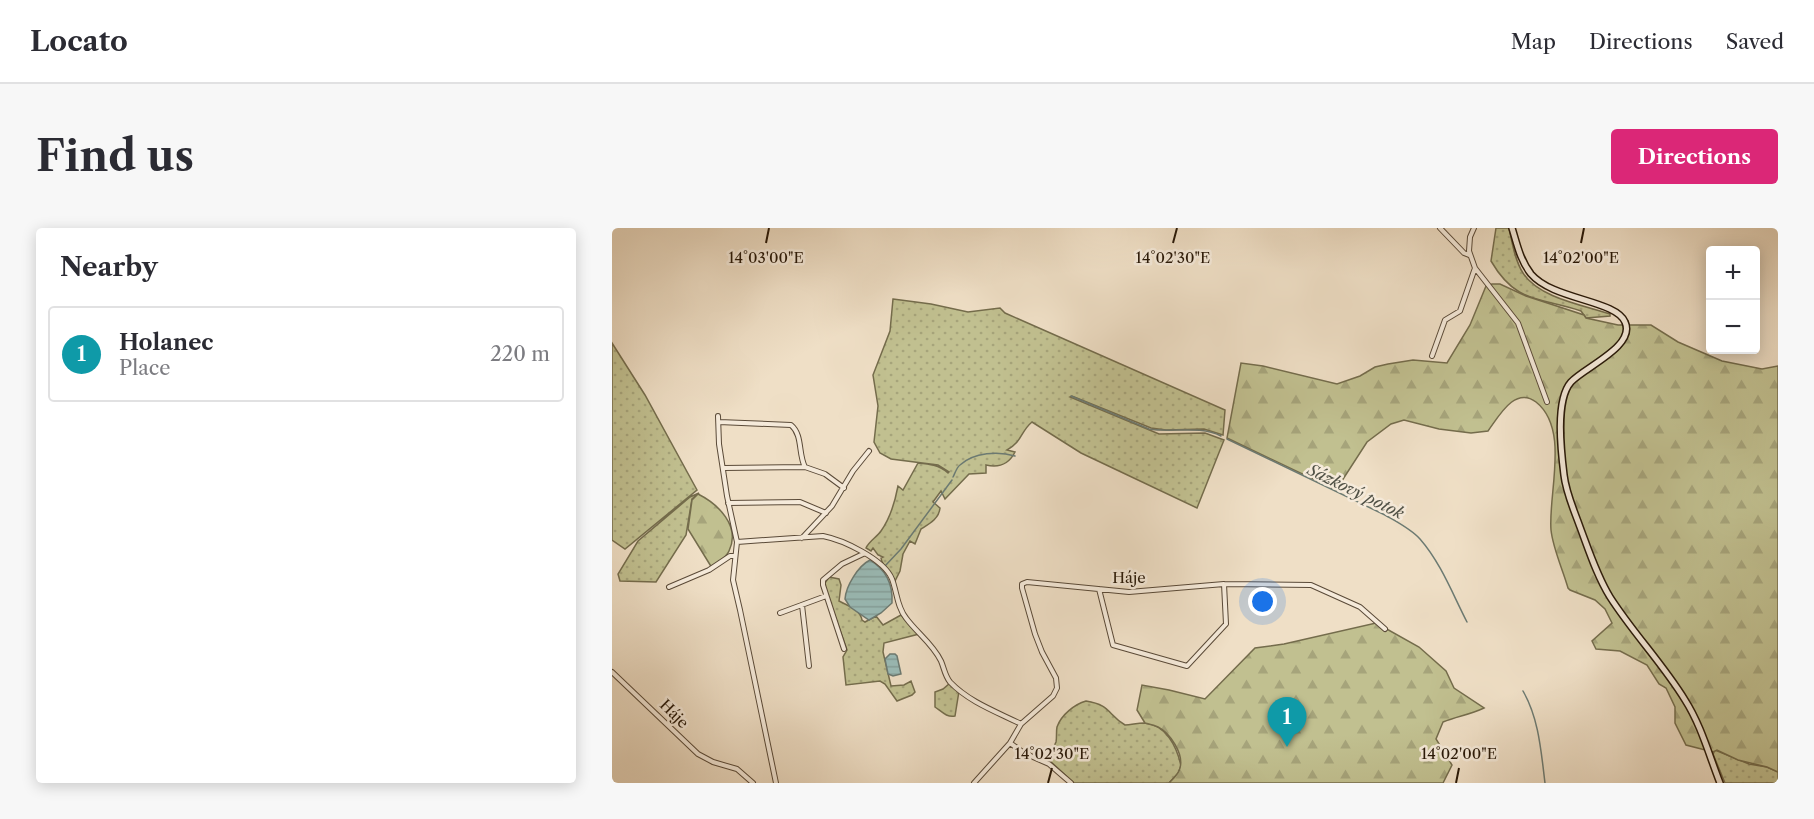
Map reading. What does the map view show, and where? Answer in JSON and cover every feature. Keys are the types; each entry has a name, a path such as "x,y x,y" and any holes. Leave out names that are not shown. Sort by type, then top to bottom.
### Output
{"street":[{"path":"1440,228 1464,253 1470,256"},
{"path":"1474,228 1470,237 1470,256 1475,268 1518,323 1547,402"},
{"path":"1512,228 1522,260 1539,282 1570,297 1613,310 1622,316 1626,323 1627,331 1622,342 1572,381 1564,395 1561,412 1563,470 1567,491 1592,560 1606,589 1685,700 1695,719 1720,783"},
{"path":"1432,356 1445,320 1462,309 1475,268"},
{"path":"718,416 719,444 728,503 737,542 734,590 776,783"},
{"path":"719,422 791,425 797,432 802,462 805,467"},
{"path":"801,539 826,513 868,451"},
{"path":"724,468 805,467 825,474 844,488"},
{"path":"728,503 800,502 826,513"},
{"path":"737,542 823,536 864,553 890,575 904,616 941,660 946,677 952,684 975,702 1021,724"},
{"path":"844,649 823,585 826,577 842,564 864,553"},
{"path":"669,587 709,570 730,556 735,556"},
{"name":"Háje","path":"974,783 1010,744 1021,724 1053,696 1057,688 1056,678 1035,634 1022,584 1027,582 1130,592 1224,584 1311,585 1354,603 1385,629"},
{"path":"1099,589 1113,645 1186,666 1226,624 1224,584"},
{"path":"780,613 826,596"},
{"path":"802,605 809,666"},
{"name":"Háje","path":"612,672 698,754 713,762 737,769 753,783"},
{"path":"1010,744 1049,765 1071,783"}],"green space":[{"path":"1496,228 1509,228 1518,263 1530,282 1550,295 1610,314 1610,316 1586,318 1581,311 1519,292 1500,275 1491,261"},
{"path":"1500,284 1526,296 1584,315 1586,318 1618,325 1651,325 1678,342 1722,361 1762,369 1778,366 1778,772 1738,760 1717,750 1713,752 1686,745 1675,723 1675,707 1666,688 1659,684 1647,665 1620,651 1596,649 1592,641 1612,623 1605,609 1595,600 1568,588 1551,530 1555,445 1552,428 1546,414 1536,402 1528,398 1514,400 1502,411 1488,431 1471,433 1439,429 1404,420 1391,424 1367,442 1336,490 1227,438 1241,363 1337,384 1360,376 1375,367 1388,364 1413,360 1447,363 1470,325 1486,286"},
{"path":"893,299 968,312 1000,308 1005,313 1225,410 1223,435 1204,429 1151,428 1070,397 1159,434 1205,433 1224,440 1197,508 1081,453 1032,422 1016,443 1007,450 1015,452 1007,462 995,466 986,465 986,473 969,474 945,499 941,491 933,502 940,508 938,515 921,529 915,544 910,541 903,554 900,571 895,581 883,564 881,558 883,557 878,555 873,548 871,551 866,548 887,520 898,486 903,490 918,463 934,465 949,472 938,465 891,459 880,453 874,442 878,406 873,375 890,331"},
{"path":"612,343 645,395 697,490 625,549 612,540"},
{"path":"699,493 692,499 686,535 656,582 620,581 618,574 638,541 690,497"},
{"path":"698,494 720,510 730,525 732,533 728,554 712,568 688,529 692,500"},
{"path":"829,577 839,579 841,585 839,601 856,610 865,622 876,616 883,625 901,615 919,634 884,643 883,652 891,686 904,685 911,681 915,692 912,695 897,701 885,684 880,681 846,685 843,657 847,650 825,588"},
{"path":"1376,623 1419,647 1446,671 1454,688 1484,708 1443,722 1436,739 1452,765 1443,783 1169,783 1179,770 1180,757 1175,744 1167,734 1158,727 1145,723 1137,710 1142,685 1205,699 1255,648 1284,644"},
{"path":"949,684 959,691 955,716 947,715 935,707 935,692"},
{"path":"1086,701 1105,707 1125,725 1144,723 1158,727 1177,751 1181,766 1178,773 1169,783 1074,783 1050,761 1050,758 1062,718 1077,705"},
{"path":"1715,750 1749,764 1767,767 1778,772 1778,783 1725,783 1713,754"}],"water":[{"path":"870,560 881,568 888,578 892,603 869,620 850,607 845,599 853,577"},
{"path":"890,654 897,656 901,674 893,676 888,674 885,659"}],"waterway":[{"name":"Sázkový potok","path":"1071,396 1149,429 1195,430 1221,436"},
{"name":"Sázkový potok","path":"1227,439 1385,515 1412,532 1434,558 1467,622"},
{"name":"Sázkový potok","path":"953,477 959,466 972,457 994,453 1015,456"},
{"name":"Sázkový potok","path":"885,566 901,549 952,480"},
{"name":"Sázkový potok","path":"1523,691 1536,724 1545,783"}],"place":[{"name":"Holanec","path":"1287,747"}]}
